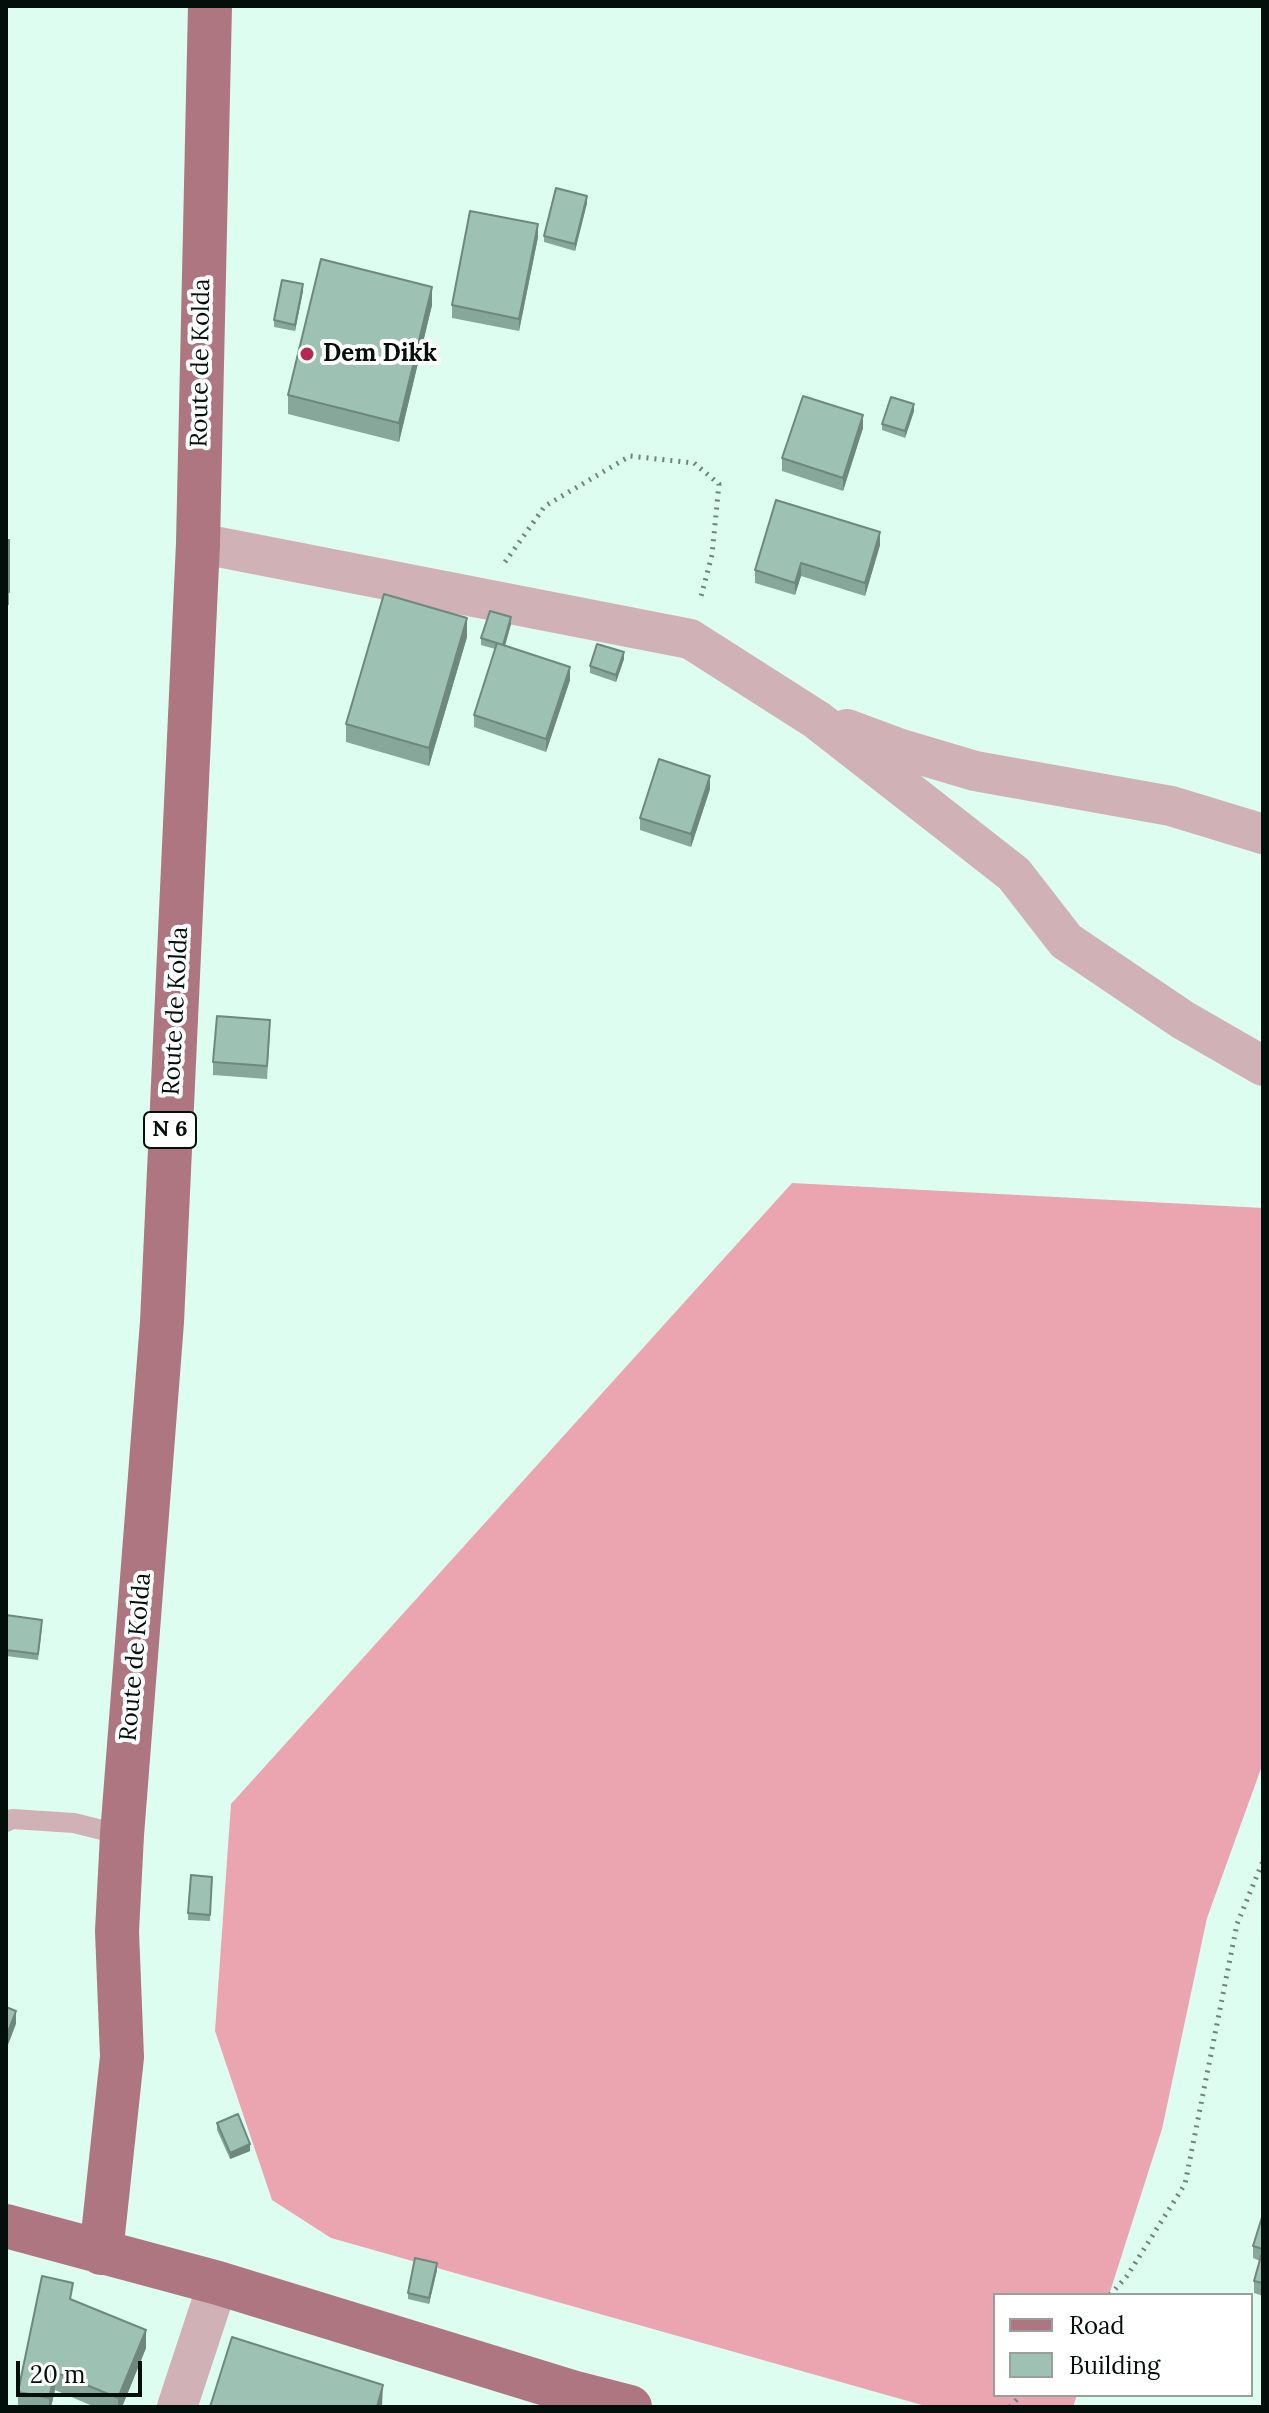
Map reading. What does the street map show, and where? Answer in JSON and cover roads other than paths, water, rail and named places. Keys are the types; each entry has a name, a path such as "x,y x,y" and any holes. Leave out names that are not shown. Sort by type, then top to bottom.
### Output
{"main road":[{"name":"Route de Kolda","path":"101,2253 122,2057 117,1931 122,1835 162,1322 198,543 210,6"},
{"path":"6,2226 218,2283 630,2407"}],"street":[{"path":"198,543 690,639 817,720 1014,874 1066,941 1183,1020 1263,1066"},
{"path":"817,720 975,771 1171,806 1263,834"},
{"path":"177,2407 218,2283"}],"lane":[{"path":"6,1822 12,1819 74,1823 122,1835"}],"place":[{"name":"Dem Dikk","path":"307,354"}]}
